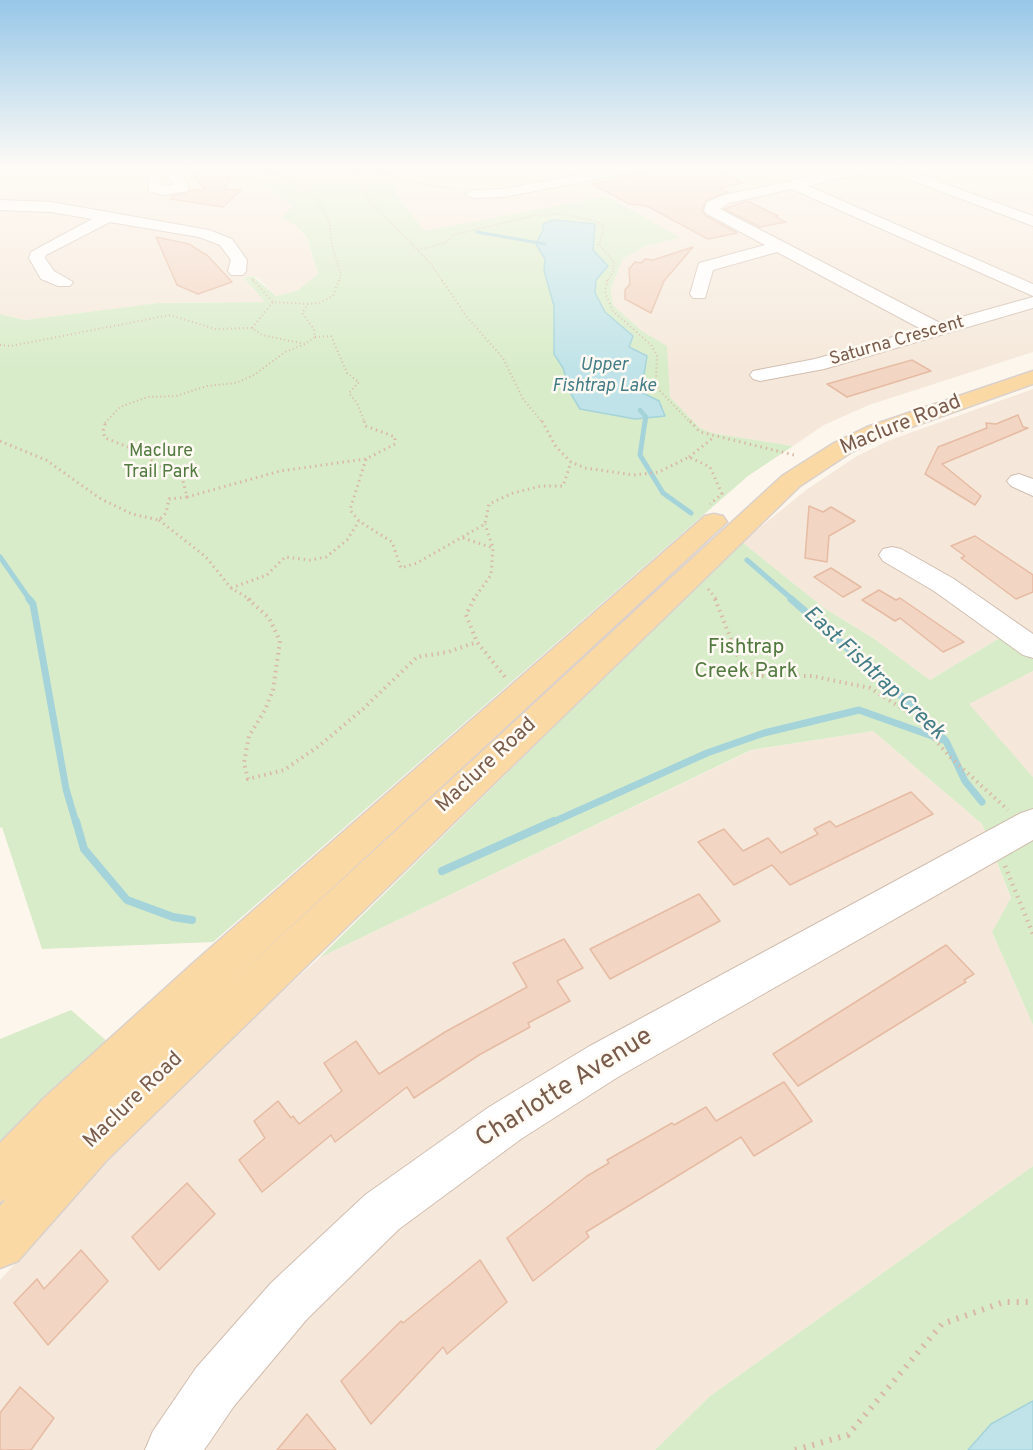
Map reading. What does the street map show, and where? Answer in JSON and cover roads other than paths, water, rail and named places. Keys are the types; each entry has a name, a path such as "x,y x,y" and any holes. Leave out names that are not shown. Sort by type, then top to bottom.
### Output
{"main road":[{"name":"Maclure Road","path":"0,1178 60,1114 207,977 773,470 794,455 840,429 883,411 1033,362"},
{"name":"Maclure Road","path":"0,1243 90,1143 791,481 842,448 875,432 1033,377"}],"street":[{"path":"64,282 47,275 37,258 39,252 71,236"},
{"path":"210,236 226,243 235,254 239,260 237,271"},
{"path":"755,236 938,330"},
{"path":"908,236 1033,291"},
{"path":"699,294 705,267 777,247"},
{"name":"Saturna Crescent","path":"760,375 817,365 1033,302"},
{"path":"892,555 944,585 1033,648"},
{"name":"Charlotte Avenue","path":"172,1450 215,1387 289,1301 382,1212 505,1123 594,1067 1010,825"}],"water":[{"name":"Upper Fishtrap Lake","path":"540,236 594,236 593,250 608,266 596,280 595,293 605,312 633,336 629,347 647,356 641,392 659,401 665,416 635,419 580,409 571,394 563,368 554,354 554,306 544,270 545,259 536,244"},
{"path":"1033,1401 1033,1450 968,1450 991,1424"}],"waterway":[{"path":"498,236 545,244"},
{"name":"East Fishtrap Creek","path":"640,410 646,417 645,423"},
{"name":"East Fishtrap Creek","path":"645,421 640,455 663,493 691,513"},
{"path":"0,557 30,600"},
{"name":"East Fishtrap Creek","path":"747,560 793,600"},
{"path":"29,599 33,604 66,789 76,823"},
{"name":"East Fishtrap Creek","path":"791,599 890,685 946,741"},
{"path":"551,823 707,753 764,733 859,710 946,741"},
{"name":"East Fishtrap Creek","path":"946,741 965,781 982,802"},
{"path":"76,821 84,849 127,900 173,917 192,920"},
{"path":"442,871 554,821"}],"park label":[{"name":"Maclure Trail Park","path":"161,462"},
{"name":"Fishtrap Creek Park","path":"746,661"}]}
